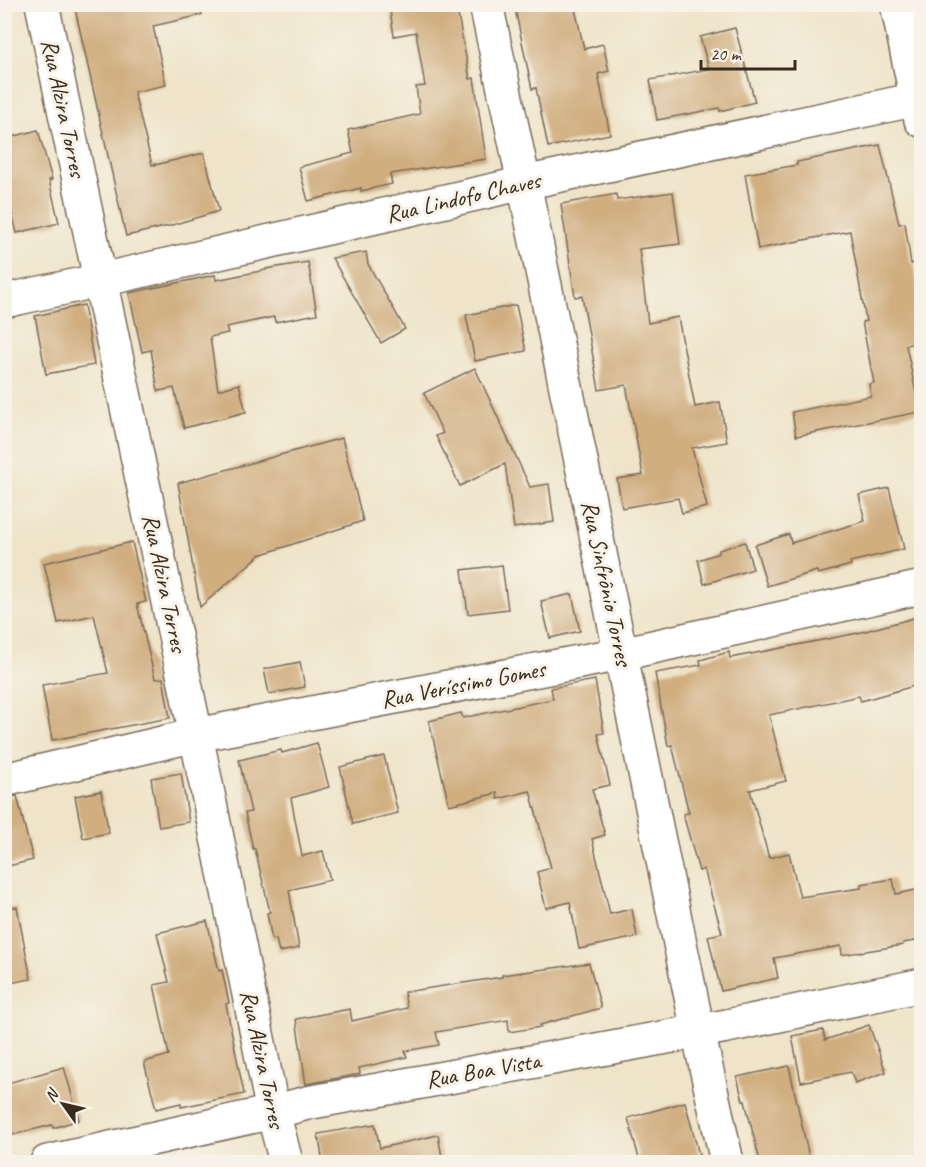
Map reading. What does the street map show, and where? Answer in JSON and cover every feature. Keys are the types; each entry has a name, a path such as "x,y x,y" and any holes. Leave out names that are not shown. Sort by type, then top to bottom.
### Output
{"street":[{"name":"Rua Alzira Torres","path":"42,4 273,1112 286,1162"},
{"name":"Rua Sinfrônio Torres","path":"486,4 727,1162"},
{"path":"897,4 920,106"},
{"name":"Rua Lindofo Chaves","path":"4,301 524,183 920,106"},
{"name":"Rua Veríssimo Gomes","path":"4,780 196,735 621,654 921,586"},
{"name":"Rua Boa Vista","path":"47,1162 307,1103 727,1026 921,985"}],"building":[{"path":"74,4 201,4 202,15 153,26 166,85 134,92 152,165 204,153 219,211 126,236"},
{"path":"389,4 456,4 470,79 474,78 486,159 390,174 392,184 361,191 361,188 308,201 299,167 353,153 348,130 420,114 416,87 425,86 416,32 394,36"},
{"path":"514,4 574,4 584,49 603,44 609,71 598,74 610,134 548,147 536,88 532,89"},
{"path":"735,28 755,102 720,111 719,108 657,120 650,80 709,69 700,37"},
{"path":"38,130 52,180 49,180 59,223 17,233 4,180 4,139"},
{"path":"880,145 899,224 905,223 921,307 921,342 906,345 920,412 796,436 792,412 871,396 869,384 874,383 862,322 866,321 850,231 758,249 745,174 797,165 797,162"},
{"path":"673,192 680,244 639,249 648,323 678,317 695,407 720,402 727,442 692,448 707,507 682,513 678,498 622,508 617,479 643,475 626,385 599,390 582,296 575,297 561,204 616,194 617,200"},
{"path":"366,252 368,264 405,329 381,343 332,258"},
{"path":"308,262 317,314 275,322 274,317 226,327 228,333 210,337 218,390 239,384 246,412 184,428 174,388 158,391 151,350 142,352 129,293 215,275 216,280"},
{"path":"84,305 94,365 46,374 35,316"},
{"path":"516,305 526,351 475,361 466,315"},
{"path":"475,368 530,487 549,484 554,522 514,528 505,464 460,486 436,436 443,433 424,393"},
{"path":"342,438 363,521 260,555 200,607 178,483"},
{"path":"889,488 904,549 767,586 755,545 789,534 791,543 865,521 859,495"},
{"path":"132,542 146,602 137,604 155,679 163,678 170,718 52,740 42,685 108,673 94,615 58,623 44,563"},
{"path":"745,542 753,569 704,584 698,560 719,553 719,550"},
{"path":"502,565 508,609 468,614 462,570"},
{"path":"572,594 580,631 550,638 541,601"},
{"path":"921,616 921,684 861,701 859,696 769,715 786,781 750,790 769,858 789,853 800,897 861,888 861,884 893,879 896,894 921,889 921,940 842,955 841,946 774,958 778,978 721,991 708,936 722,933 704,869 699,871 683,814 689,813 672,745 668,746 655,673 701,665 700,660 729,652 730,658 858,633"},
{"path":"300,662 305,687 269,694 264,669"},
{"path":"595,680 604,733 598,734 610,785 592,789 605,835 592,839 610,914 632,909 637,937 579,949 570,902 546,908 537,872 551,868 530,791 498,799 497,793 449,805 429,721 461,713 463,718 553,699 551,688"},
{"path":"317,743 329,787 291,798 302,856 323,851 330,880 289,890 299,948 279,952 276,939 272,940 267,913 270,912 245,813 251,812 239,760 281,750 282,753"},
{"path":"384,756 398,813 353,824 340,767"},
{"path":"181,773 189,822 159,827 151,778"},
{"path":"101,791 109,833 83,838 75,796"},
{"path":"17,796 33,860 4,867 4,798"},
{"path":"17,907 31,979 4,984 4,908"},
{"path":"207,921 219,971 222,970 229,1003 226,1004 244,1094 181,1107 181,1103 156,1109 144,1062 169,1055 154,985 169,982 157,933"},
{"path":"589,963 601,1008 540,1025 541,1027 509,1032 508,1020 436,1032 439,1045 405,1051 407,1057 359,1068 360,1074 306,1084 296,1019 350,1009 352,1021 407,1008 404,992"},
{"path":"869,1025 886,1072 855,1083 851,1072 801,1082 792,1036 823,1030 825,1040"},
{"path":"789,1066 810,1162 760,1162 737,1077"},
{"path":"64,1067 79,1120 53,1128 52,1125 4,1137 4,1084"},
{"path":"685,1102 701,1162 640,1162 628,1118"},
{"path":"375,1124 380,1148 438,1135 443,1162 323,1162 318,1134"}]}
